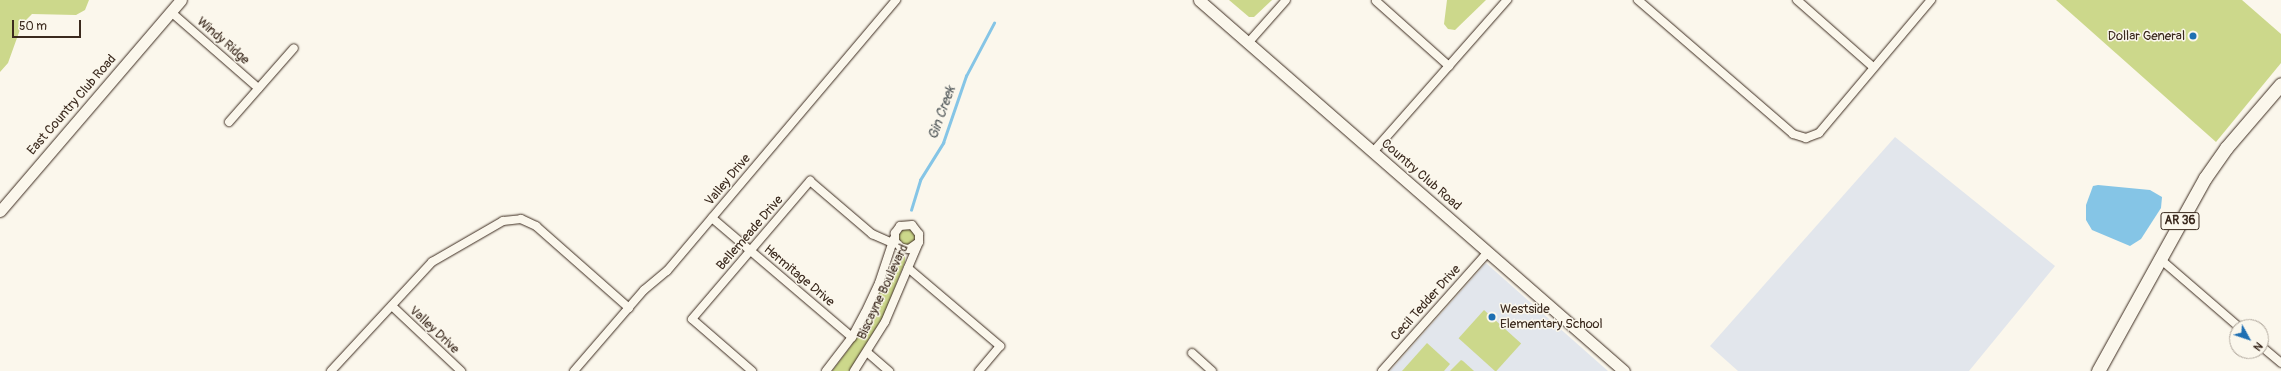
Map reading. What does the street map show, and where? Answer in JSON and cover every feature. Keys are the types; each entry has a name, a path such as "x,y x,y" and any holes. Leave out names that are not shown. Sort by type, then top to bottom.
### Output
{"main road":[{"name":"AR 36","path":"2098,371 2159,258 2226,148 2281,84"}],"street":[{"name":"East Country Club Road","path":"0,211 181,0"},
{"name":"Valley Drive","path":"574,371 644,290 667,271 896,0"},
{"name":"Country Club Road","path":"1199,0 1624,371"},
{"path":"1248,43 1286,0"},
{"path":"1373,152 1507,0"},
{"path":"1638,0 1793,134 1806,138 1819,133 1873,67 1931,0"},
{"path":"1797,0 1873,67"},
{"path":"1376,1 1449,66"},
{"name":"Windy Ridge","path":"171,12 258,88"},
{"path":"229,122 294,48"},
{"name":"Bellemeade Drive","path":"752,371 692,320 810,181 872,234 892,243"},
{"name":"Hermitage Drive","path":"712,218 852,337"},
{"path":"331,371 432,262 503,221 521,219 536,226 629,308"},
{"path":"912,225 918,230 919,242 909,249 901,248 895,241 895,233 900,226 912,225"},
{"name":"Biscayne Boulevard","path":"826,371 852,337 873,297 895,233"},
{"name":"Biscayne Boulevard","path":"854,371 868,353 919,242"},
{"name":"Cecil Tedder Drive","path":"1382,371 1488,252"},
{"path":"2159,258 2230,319"},
{"path":"908,268 1000,346 979,371"},
{"name":"Valley Drive","path":"392,306 461,371"},
{"path":"868,353 889,371"},
{"path":"2269,353 2281,363"},
{"path":"1192,354 1212,371"}],"shaded area":[{"path":"1895,137 2055,266 1969,371 1738,371 1710,346"},
{"name":"Westside Elementary School","path":"1486,263 1608,371 1390,371"}],"green space":[{"path":"0,0 89,0 85,10 76,15 32,14 22,24 8,63 0,72"},
{"path":"1229,0 1272,0 1254,17 1249,17"},
{"path":"1447,0 1486,0 1455,30 1448,29 1444,24"},
{"path":"2056,0 2242,0 2281,34 2281,63 2216,142"},
{"path":"904,229 910,229 915,234 913,243 910,245 904,245 899,240 899,234"},
{"path":"897,252 905,255 905,262 883,317 849,371 832,371 851,346 871,310"},
{"path":"1484,310 1521,343 1495,371 1459,338"},
{"path":"1427,343 1450,364 1444,371 1402,371"},
{"path":"1461,360 1463,361 1474,371 1450,371"}],"water":[{"path":"2098,185 2150,190 2162,197 2161,208 2141,239 2130,246 2092,230 2086,220 2086,205 2093,186"}],"waterway":[{"name":"Gin Creek","path":"911,210 920,180 943,143 966,76 994,23"}],"place":[{"name":"Dollar General","path":"2193,36"},
{"name":"Westside Elementary School","path":"1492,317"}]}
